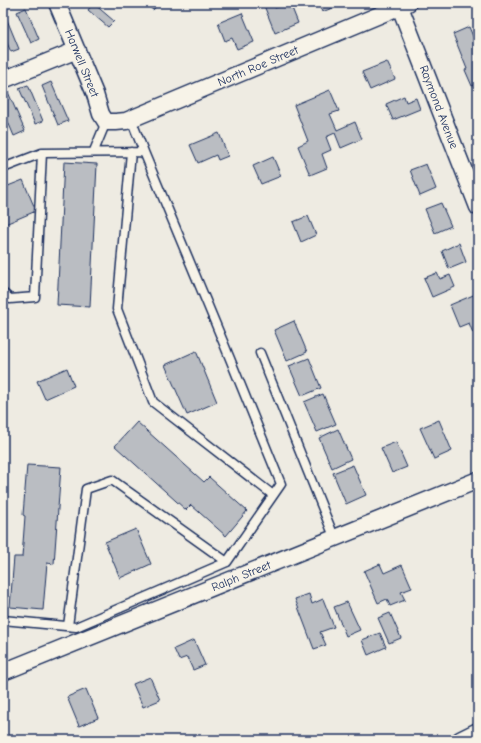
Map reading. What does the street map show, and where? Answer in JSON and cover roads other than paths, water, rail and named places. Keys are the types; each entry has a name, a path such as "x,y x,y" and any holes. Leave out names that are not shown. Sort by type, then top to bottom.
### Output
{"street":[{"name":"Harwell Street","path":"57,3 77,50 101,114 106,122"},
{"name":"North Roe Street","path":"106,122 116,122 132,118 404,5"},
{"name":"Raymond Avenue","path":"404,5 478,207"},
{"path":"3,80 77,50"},
{"name":"Ralph Street","path":"3,672 75,631 212,578 335,539 478,480"},
{"path":"460,740 478,732"}],"lane":[{"path":"132,118 144,152 221,336 280,484 227,562 212,578"},
{"path":"94,151 106,122"},
{"path":"3,168 42,153 94,151 144,152"},
{"path":"131,152 117,310 153,402 273,495"},
{"path":"3,293 10,299 35,297 42,153"},
{"path":"260,353 335,539"},
{"path":"3,620 75,631 86,490 112,480 227,562"}]}
